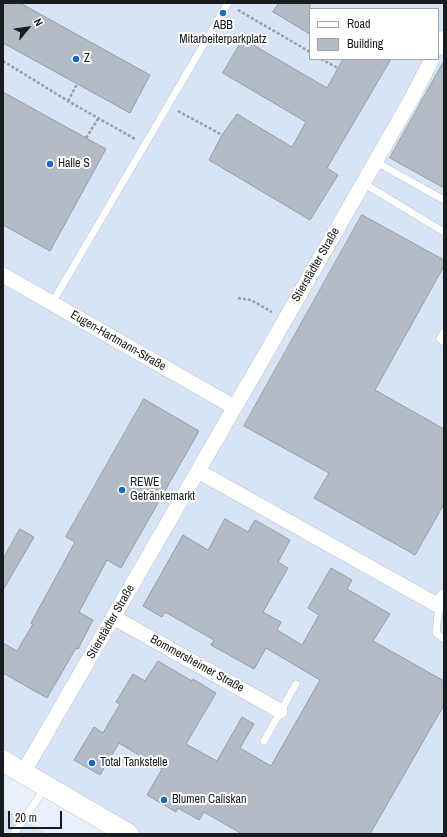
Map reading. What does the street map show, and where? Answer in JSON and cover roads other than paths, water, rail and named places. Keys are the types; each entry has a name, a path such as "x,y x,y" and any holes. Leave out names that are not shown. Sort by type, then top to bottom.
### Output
{"main road":[{"path":"3,761 128,834"}],"street":[{"name":"Stierstädter Straße","path":"23,772 114,618 376,162 431,60"},
{"name":"Eugen-Hartmann-Straße","path":"3,275 234,407"},
{"path":"198,471 442,602"},
{"name":"Bommersheimer Straße","path":"114,618 280,712"}],"lane":[{"path":"52,303 228,4"},
{"path":"376,162 444,200"},
{"path":"363,184 444,232"},
{"path":"444,332 440,339 444,342"},
{"path":"442,602 436,633 444,639"},
{"path":"264,741 296,684"},
{"path":"14,834 46,786"}],"place":[{"name":"ABB Mitarbeiterparkplatz","path":"223,13"},
{"name":"Z","path":"76,59"},
{"name":"Halle S","path":"50,164"},
{"name":"REWE Getränkemarkt","path":"122,490"},
{"name":"Total Tankstelle","path":"92,763"},
{"name":"Blumen Caliskan","path":"164,800"}]}
